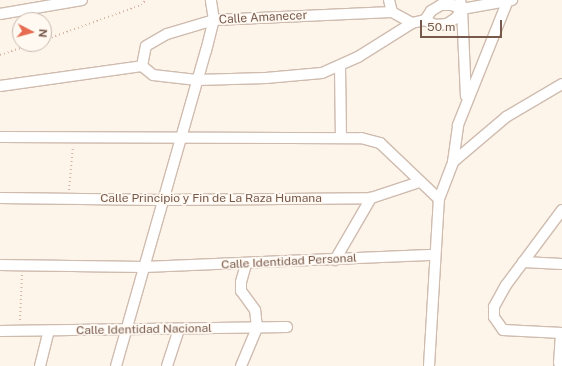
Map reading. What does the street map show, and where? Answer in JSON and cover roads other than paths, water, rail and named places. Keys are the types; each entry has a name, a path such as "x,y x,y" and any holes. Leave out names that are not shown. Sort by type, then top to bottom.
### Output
{"street":[{"path":"0,14 82,0"},
{"path":"116,366 128,330 162,200 214,20 211,0"},
{"path":"389,0 392,12 412,23"},
{"path":"425,20 431,11 441,5 510,0 466,100 454,142 453,162 439,199 429,366"},
{"path":"0,86 142,66 153,75 197,80 266,78 322,72 340,67 412,23 425,20 436,25 447,24 456,18 461,4"},
{"path":"461,4 466,100"},
{"name":"Calle Amanecer","path":"142,66 146,46 167,34 214,20 392,12"},
{"path":"340,67 341,136"},
{"path":"453,162 506,117 562,84"},
{"path":"0,137 180,138 341,136 361,138 380,143 419,182 439,199"},
{"name":"Calle Principio y Fin de La Raza Humana","path":"0,198 162,200 371,198 419,182"},
{"path":"335,260 371,198"},
{"path":"559,363 562,333 503,330 497,324 494,307 497,298 562,210"},
{"name":"Calle Identidad Personal","path":"0,265 144,267 246,264 435,255"},
{"path":"523,262 562,264"},
{"path":"241,366 257,328 255,310 241,292 241,282 246,264"},
{"name":"Calle Identidad Nacional","path":"0,331 179,330 287,327"},
{"path":"167,366 179,330"},
{"path":"40,366 49,331"}]}
